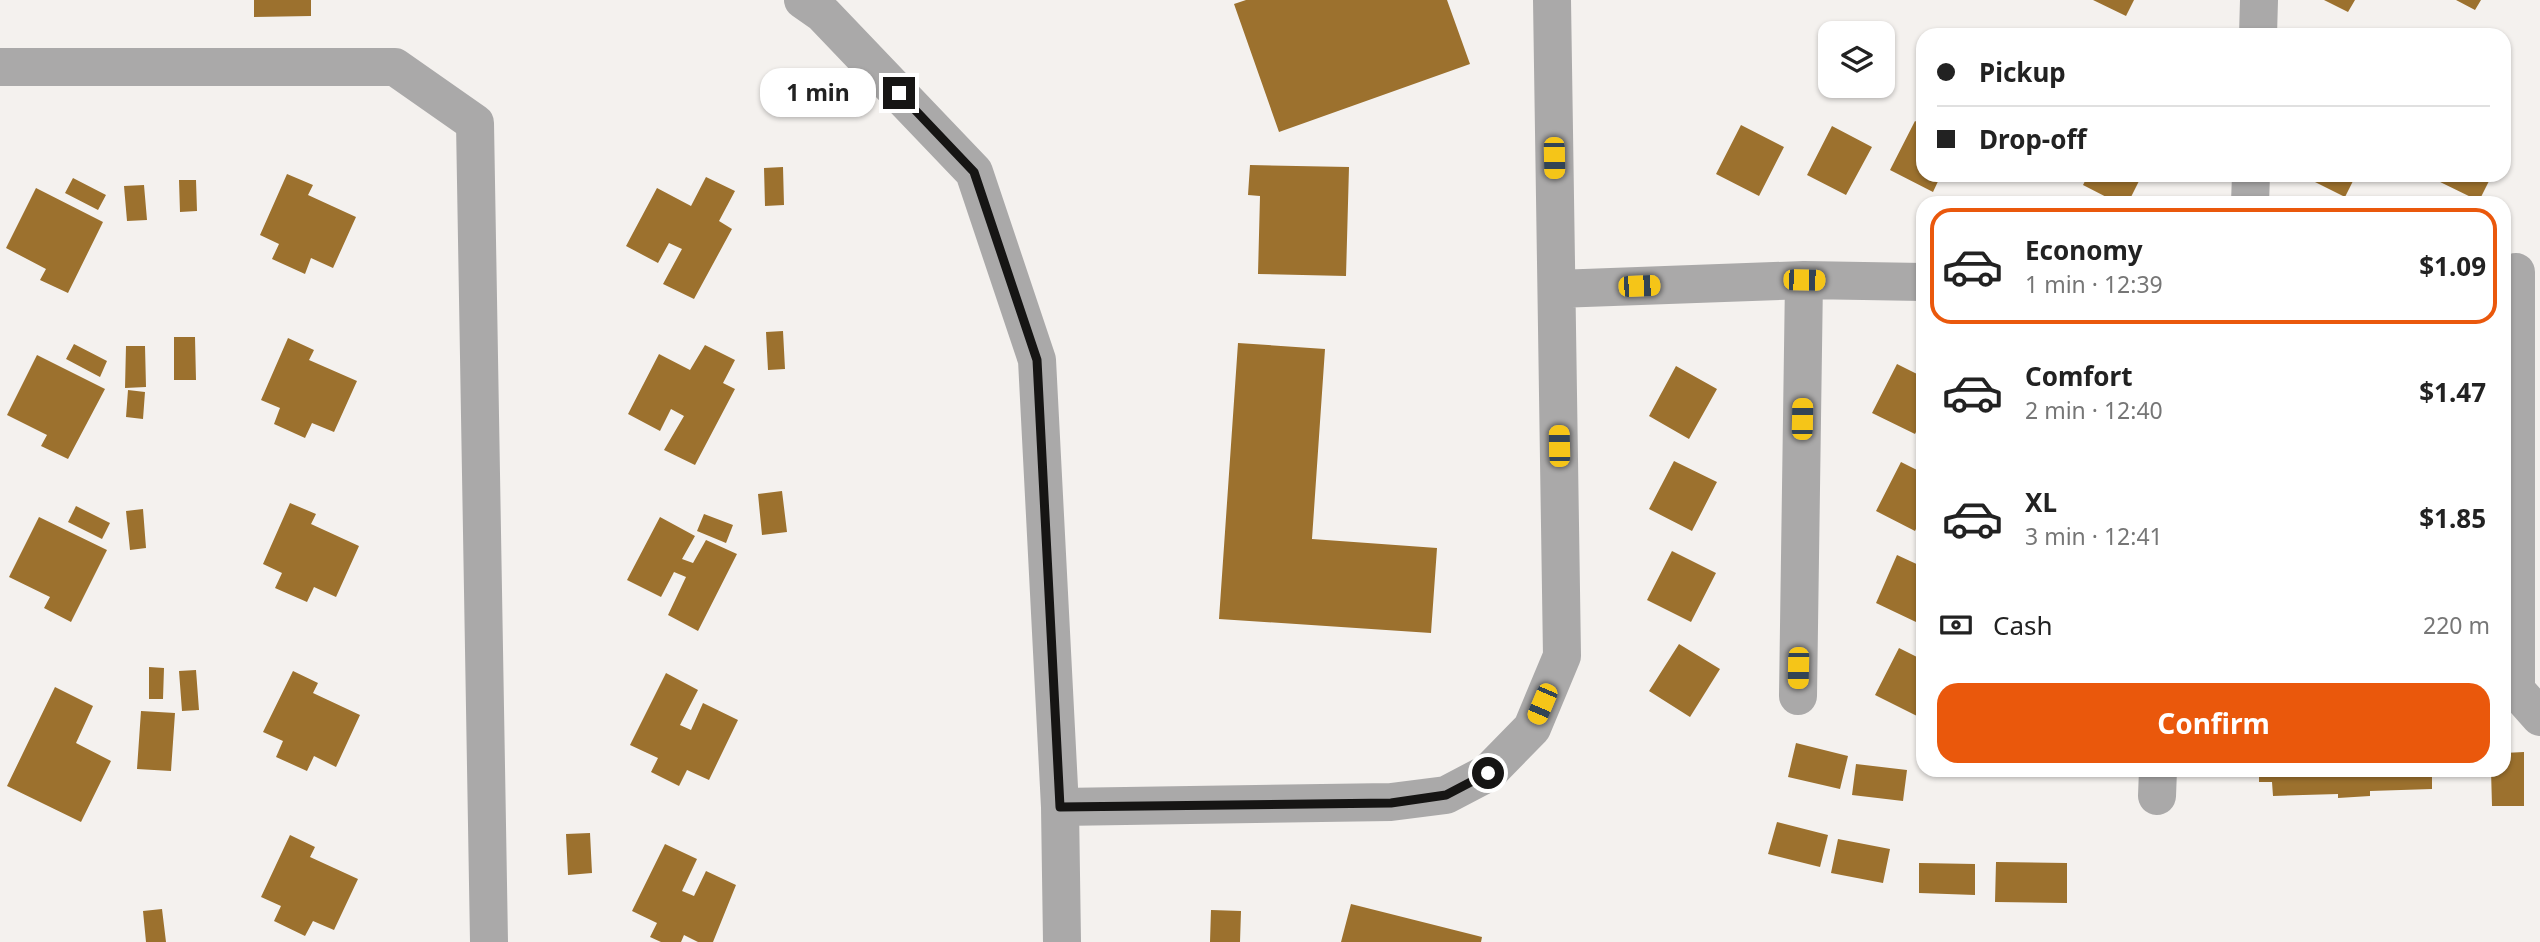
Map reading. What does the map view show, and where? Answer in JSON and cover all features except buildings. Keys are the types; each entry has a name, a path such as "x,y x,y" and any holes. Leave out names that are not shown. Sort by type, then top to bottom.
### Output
{"street":[{"path":"803,0 823,14 974,172 1037,360 1060,807 1062,942"},
{"path":"1060,807 1391,803 1446,795 1488,773 1532,728 1562,656 1552,0"},
{"path":"2258,28 2259,0"},
{"path":"0,67 395,66 475,123 489,942"},
{"path":"2520,272 2515,690 2540,717"},
{"path":"1557,289 1804,280 1916,282"},
{"path":"1798,696 1804,280"}],"route":[{"path":"899,93 974,172 1037,360 1060,807 1391,803 1446,795 1488,773"}]}
